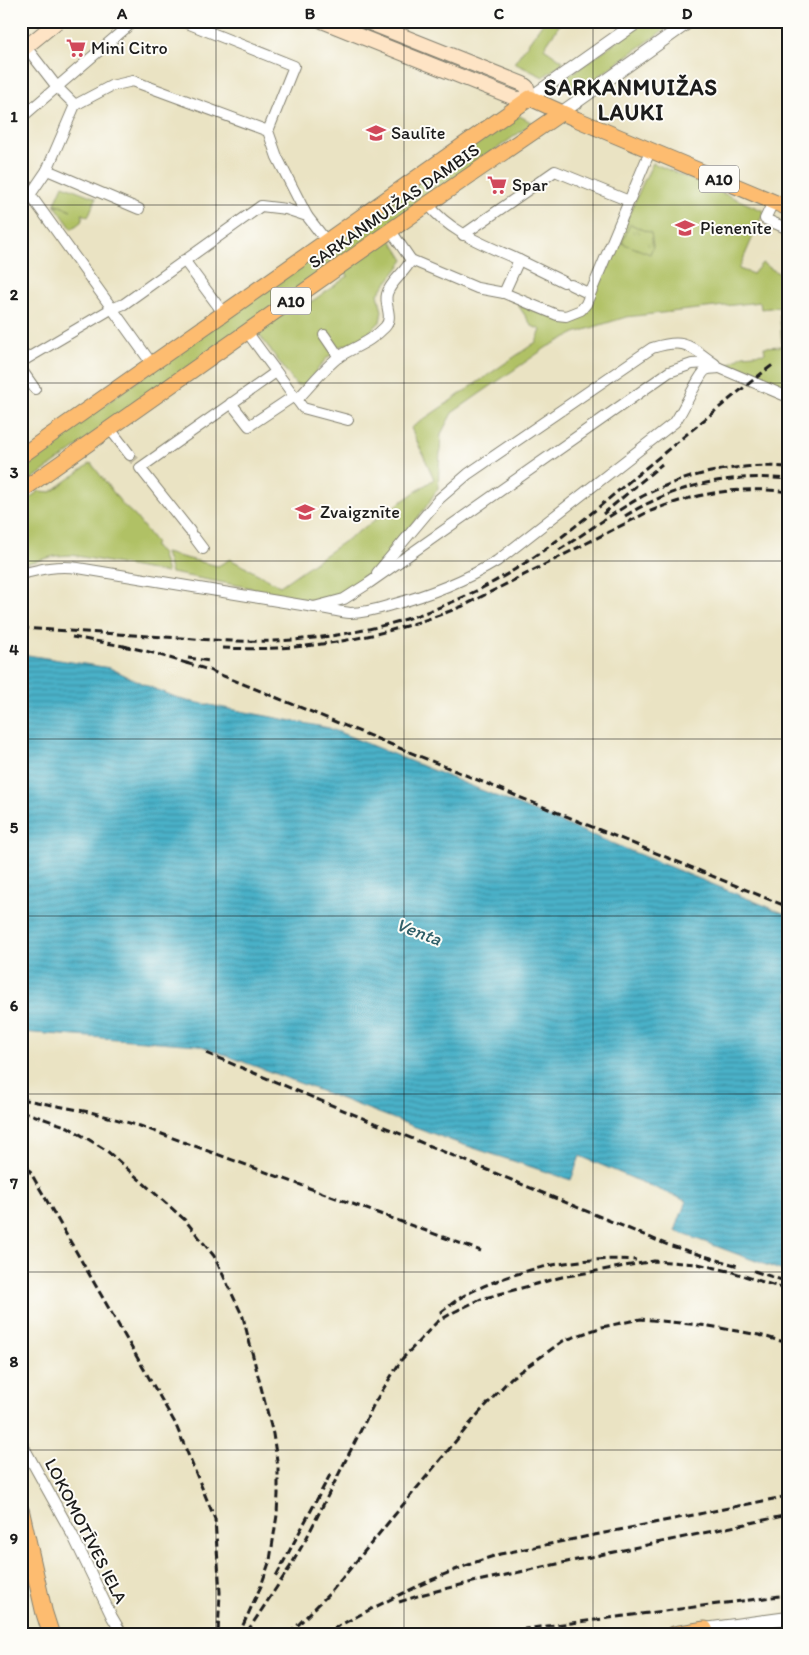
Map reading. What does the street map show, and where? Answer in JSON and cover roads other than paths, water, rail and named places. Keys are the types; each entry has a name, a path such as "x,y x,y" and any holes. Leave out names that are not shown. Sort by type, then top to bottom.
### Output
{"highway":[{"path":"21,1511 44,1612 51,1634"}],"main road":[{"path":"24,49 58,21"},
{"path":"322,21 351,27 517,99 530,98 527,87 523,84 365,21"},
{"name":"A10","path":"530,98 650,151 788,208"},
{"name":"SARKANMUIŽAS DAMBIS","path":"21,456 530,98"},
{"name":"SARKANMUIŽAS DAMBIS","path":"21,490 428,204 561,113"},
{"path":"674,1634 706,1632"}],"street":[{"path":"21,118 134,21"},
{"path":"182,21 294,66 268,131 277,157 307,216 327,242"},
{"name":"SARKANMUIŽAS DAMBIS","path":"530,98 639,21"},
{"name":"SARKANMUIŽAS DAMBIS","path":"561,113 690,21"},
{"path":"24,49 75,105"},
{"path":"30,195 47,170 75,105 110,86 133,81 268,131"},
{"path":"391,231 410,260 477,288 504,293 557,315 566,316 581,310 590,294 650,151"},
{"path":"47,170 139,209"},
{"path":"463,235 555,171 629,201"},
{"path":"21,182 152,364"},
{"path":"773,202 765,219 788,229"},
{"path":"428,204 435,214 463,235 590,294"},
{"path":"21,362 111,309 124,304 261,206 286,209 307,216"},
{"path":"184,260 224,314"},
{"path":"231,403 249,426 295,398 339,357 362,346 386,326 389,312 387,293 392,284 407,268 410,260"},
{"path":"504,293 519,260"},
{"path":"247,332 303,408 348,420"},
{"path":"324,335 339,357"},
{"path":"369,583 439,499 468,474 652,348 671,342 689,345 720,368"},
{"path":"314,607 344,599 369,583 669,372 692,364 708,363 788,397"},
{"path":"21,574 48,567 61,566 351,613 373,610 446,587 498,561 675,422 684,410 701,375 706,370 720,368"},
{"path":"21,369 35,389"},
{"path":"135,461 231,403 276,372"},
{"path":"110,429 203,549"},
{"name":"LOKOMOTĪVES IELA","path":"21,1442 74,1536 112,1617 122,1634"},
{"path":"706,1632 788,1618"}],"water":[{"name":"Venta","path":"21,654 110,668 183,700 329,728 788,915 788,1273 675,1231 686,1201 580,1156 571,1180 455,1142 199,1045 21,1032"}],"tunnel":[{"path":"130,455 135,461"}],"railway":[{"path":"21,628 217,640 268,641 331,636 386,625 413,617 490,584 545,549 775,363"},
{"path":"603,514 662,464"},
{"path":"559,550 632,502 678,481 732,468 788,467"},
{"path":"625,516 663,496 704,484 745,478 788,479"},
{"path":"222,648 254,649 315,645 404,627 463,606 663,506 698,496 733,491 770,490 788,492"},
{"path":"72,637 129,647"},
{"path":"123,646 193,665"},
{"path":"188,658 210,661"},
{"path":"186,663 209,670 788,907"},
{"path":"206,1053 668,1245 738,1266"},
{"path":"21,1099 94,1113 140,1126 481,1251"},
{"path":"21,1111 68,1127 106,1150 185,1220 214,1256 243,1317 273,1434 278,1467 278,1494 277,1515 270,1560 261,1586 239,1634"},
{"path":"21,1156 175,1423 215,1519 220,1592 218,1634"},
{"path":"440,1313 465,1295 527,1271 571,1262 614,1259 636,1260"},
{"path":"247,1632 306,1539 375,1402 402,1359 437,1322 481,1299 562,1277 654,1261 698,1264 729,1271 788,1290"},
{"path":"754,1271 788,1282"},
{"path":"289,1634 330,1593 479,1413 511,1378 563,1341 602,1327 641,1319 709,1326 759,1335 788,1343"},
{"path":"276,1576 331,1473"},
{"path":"323,1634 454,1570 500,1554 788,1496"},
{"path":"399,1602 473,1582 788,1515"},
{"path":"486,1634 788,1595"}],"place":[{"name":"Mini Citro","path":"76,48"},
{"name":"Saulīte","path":"376,133"},
{"name":"Spar","path":"497,185"},
{"name":"Pienenīte","path":"685,228"},
{"name":"Zvaigznīte","path":"305,512"}],"district":[{"name":"SARKANMUIŽAS LAUKI","path":"631,100"}]}
